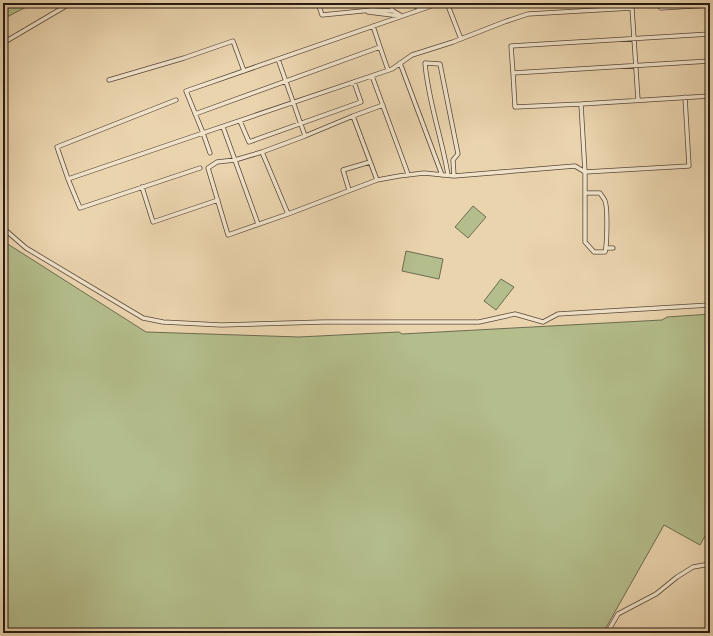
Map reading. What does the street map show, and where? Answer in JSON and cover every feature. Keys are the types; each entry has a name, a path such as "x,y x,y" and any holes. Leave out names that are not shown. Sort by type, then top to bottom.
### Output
{"lane":[{"path":"3,44 71,3"},
{"path":"318,3 322,14 372,10 393,11 402,16"},
{"path":"389,3 393,11"},
{"path":"408,3 422,9"},
{"path":"210,153 186,91 440,3"},
{"path":"447,3 461,39"},
{"path":"630,3 632,8 638,100"},
{"path":"658,3 661,8 710,5"},
{"path":"68,179 372,76 388,70 412,55 461,39 528,14 632,8"},
{"path":"368,12 402,16"},
{"path":"373,26 388,70"},
{"path":"710,34 511,46 515,107 710,96"},
{"path":"109,80 184,58 233,41 244,71"},
{"path":"195,114 380,48"},
{"path":"278,59 306,136"},
{"path":"513,73 710,61"},
{"path":"400,63 442,175"},
{"path":"448,175 426,77 425,63 440,64 458,154 453,160 454,176"},
{"path":"372,76 408,174"},
{"path":"240,121 249,142 361,102 354,82"},
{"path":"383,105 262,152 235,160 217,162 208,168 228,235 288,214 376,180 408,174 424,173 454,176 575,166 585,172 689,166 685,98"},
{"path":"176,100 57,147 68,179 80,208 200,168"},
{"path":"581,104 586,193 585,242 594,252 605,252 606,201 600,193 586,193"},
{"path":"353,116 376,180"},
{"path":"223,127 258,224"},
{"path":"262,152 288,214"},
{"path":"349,190 343,170 370,162"},
{"path":"142,187 153,222 218,200"},
{"path":"3,228 26,248 143,318 163,322 221,324 323,322 479,322 516,314 543,322 558,314 710,305"},
{"path":"606,248 613,248"},
{"path":"607,633 618,614 656,594 677,577 693,567 710,564"}],"green space":[{"path":"10,3 34,3 3,19 3,6"},
{"path":"473,206 486,217 468,238 455,227"},
{"path":"3,241 146,332 299,337 399,332 402,334 662,320 667,317 710,314 710,527 700,545 664,525 603,633 3,633"},
{"path":"406,251 443,259 439,279 402,271"},
{"path":"501,279 514,287 496,310 484,301"}]}
